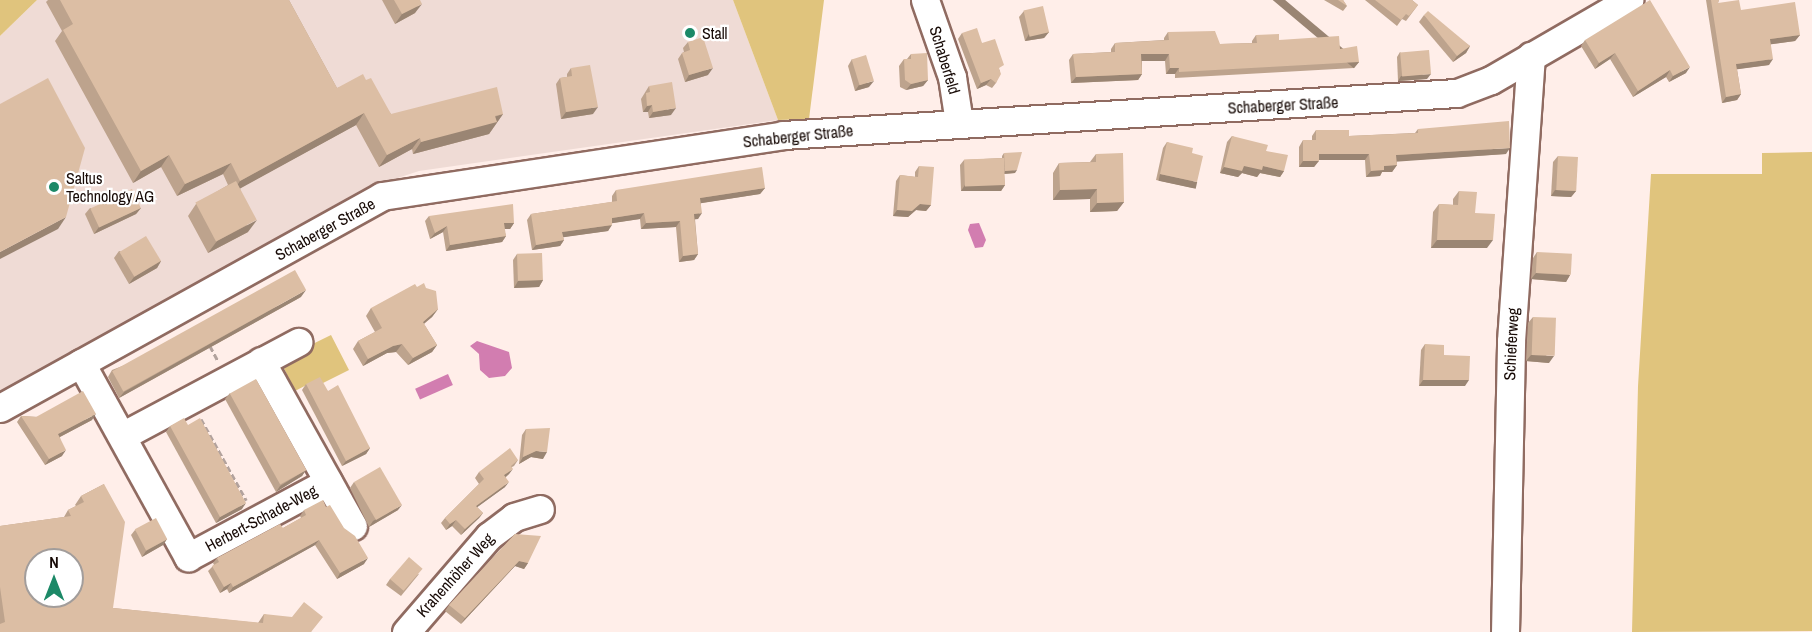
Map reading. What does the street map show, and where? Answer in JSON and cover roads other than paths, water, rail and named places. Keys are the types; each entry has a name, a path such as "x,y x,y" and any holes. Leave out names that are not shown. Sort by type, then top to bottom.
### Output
{"street":[{"name":"Schaberfeld","path":"925,0 952,77 959,122"},
{"name":"Schaberger Straße","path":"0,408 382,196 783,135 959,122 1435,96 1475,88 1629,0"},
{"name":"Schieferweg","path":"1505,632 1510,350 1531,56"},
{"path":"122,436 298,342"},
{"name":"Herbert-Schade-Weg","path":"261,361 353,526"},
{"name":"Herbert-Schade-Weg","path":"81,363 188,557 328,482"},
{"name":"Krahenhöher Weg","path":"406,632 489,536 514,517 540,509"}],"place":[{"name":"Stall","path":"690,33"},
{"name":"Saltus Technology AG","path":"54,187"}]}
